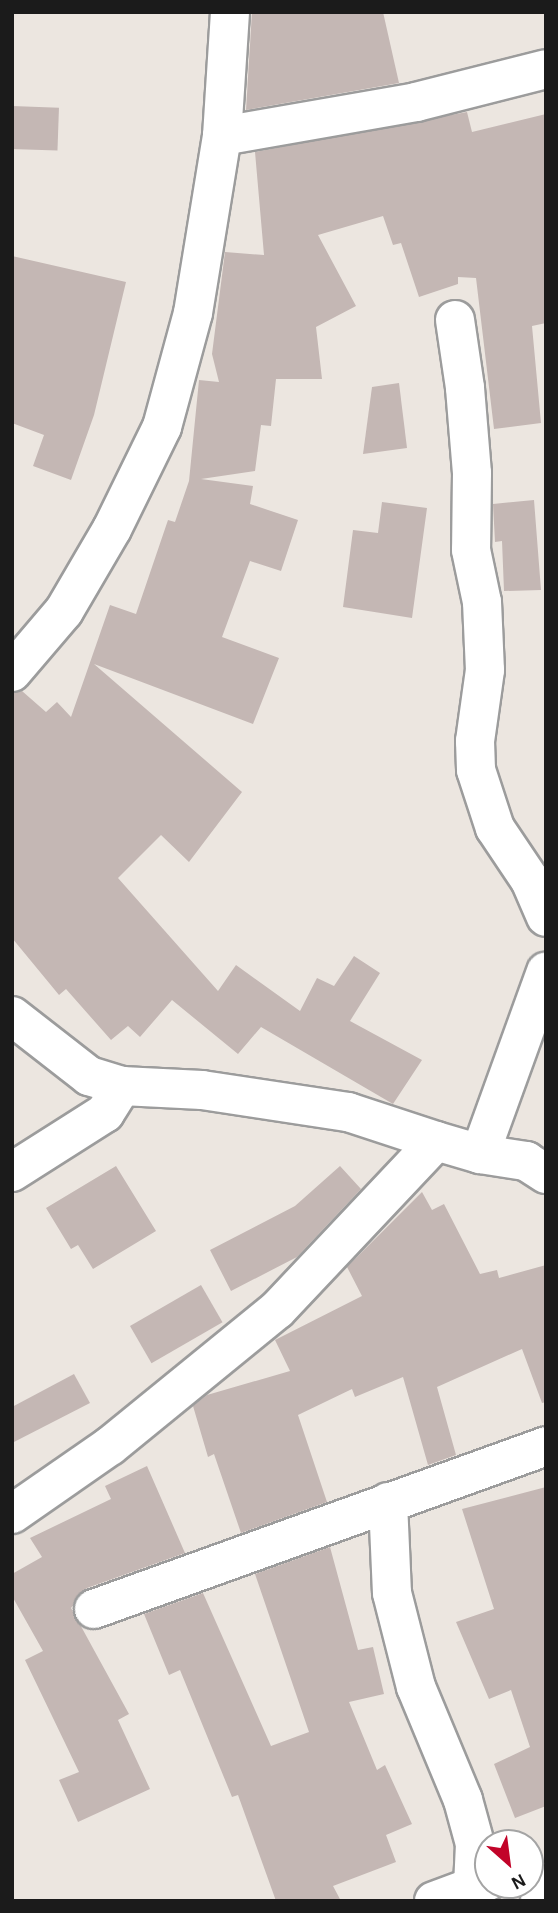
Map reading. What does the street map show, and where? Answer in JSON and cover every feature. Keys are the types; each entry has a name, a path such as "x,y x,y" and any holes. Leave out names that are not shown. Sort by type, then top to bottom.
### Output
{"street":[{"path":"12,672 64,611 112,529 162,427 193,313 222,136 230,12"},
{"path":"222,136 416,102 546,69"},
{"path":"455,320 465,388 472,473 470,531 482,602 485,670 475,741 476,770 495,828 530,880 546,917"},
{"path":"480,1154 546,972"},
{"path":"12,1016 89,1076 122,1086 202,1090 322,1107 480,1154 526,1161 546,1174"},
{"path":"12,1172 95,1120 122,1086"},
{"path":"12,1514 110,1446 277,1310 436,1142"},
{"path":"94,1609 546,1446"},
{"path":"387,1502 392,1593 416,1687 474,1844"},
{"path":"540,1901 546,1884"},
{"path":"434,1901 474,1886"}],"building":[{"path":"252,12 383,12 399,83 246,110"},
{"path":"12,106 59,108 57,151 12,149"},
{"path":"467,112 472,132 546,114 546,323 532,326 541,423 494,429 476,278 458,277 458,284 419,297 401,243 393,245 383,216 318,235 356,306 316,327 322,379 276,379 271,426 261,425 255,471 201,479 253,486 250,504 298,520 281,571 250,561 222,637 279,658 253,724 94,664 242,792 189,862 161,835 118,878 218,991 236,965 300,1011 317,978 334,986 354,956 380,973 350,1021 422,1060 393,1104 261,1027 238,1054 172,1000 140,1037 128,1026 111,1040 66,989 59,995 12,938 12,693 22,691 46,712 57,702 71,717 110,605 136,614 168,520 175,522 189,481 199,380 219,382 212,354 225,252 264,255 255,152"},
{"path":"12,256 126,282 94,415 71,480 33,466 44,435 12,423"},
{"path":"399,383 407,448 363,454 372,387"},
{"path":"534,500 541,590 504,591 502,541 495,542 493,504"},
{"path":"382,502 427,508 412,618 343,607 353,530 378,533"},
{"path":"116,1166 156,1231 93,1269 78,1245 71,1249 46,1208"},
{"path":"340,1166 361,1189 297,1257 231,1291 210,1250 295,1206"},
{"path":"422,1192 432,1210 444,1204 480,1274 497,1270 499,1278 546,1265 546,1402 542,1403 522,1349 437,1387 456,1455 428,1465 403,1377 355,1397 352,1389 298,1415 327,1502 241,1533 214,1454 208,1457 193,1406 207,1395 290,1371 275,1340 362,1296 347,1267"},
{"path":"201,1285 222,1322 151,1363 130,1326"},
{"path":"74,1374 90,1403 12,1443 12,1407"},
{"path":"147,1466 185,1553 87,1588 71,1608 129,1714 118,1720 150,1789 78,1822 59,1780 79,1772 25,1660 43,1651 12,1596 12,1574 42,1557 30,1538 111,1499 105,1486"},
{"path":"546,1487 546,1806 515,1818 494,1764 530,1747 511,1690 489,1699 456,1622 494,1609 462,1509"},
{"path":"330,1547 358,1650 373,1647 384,1694 349,1702 377,1770 385,1765 412,1824 386,1835 396,1862 333,1886 341,1901 276,1901 238,1795 232,1797 180,1670 169,1675 144,1614 203,1593 271,1746 309,1732 255,1574"}]}
